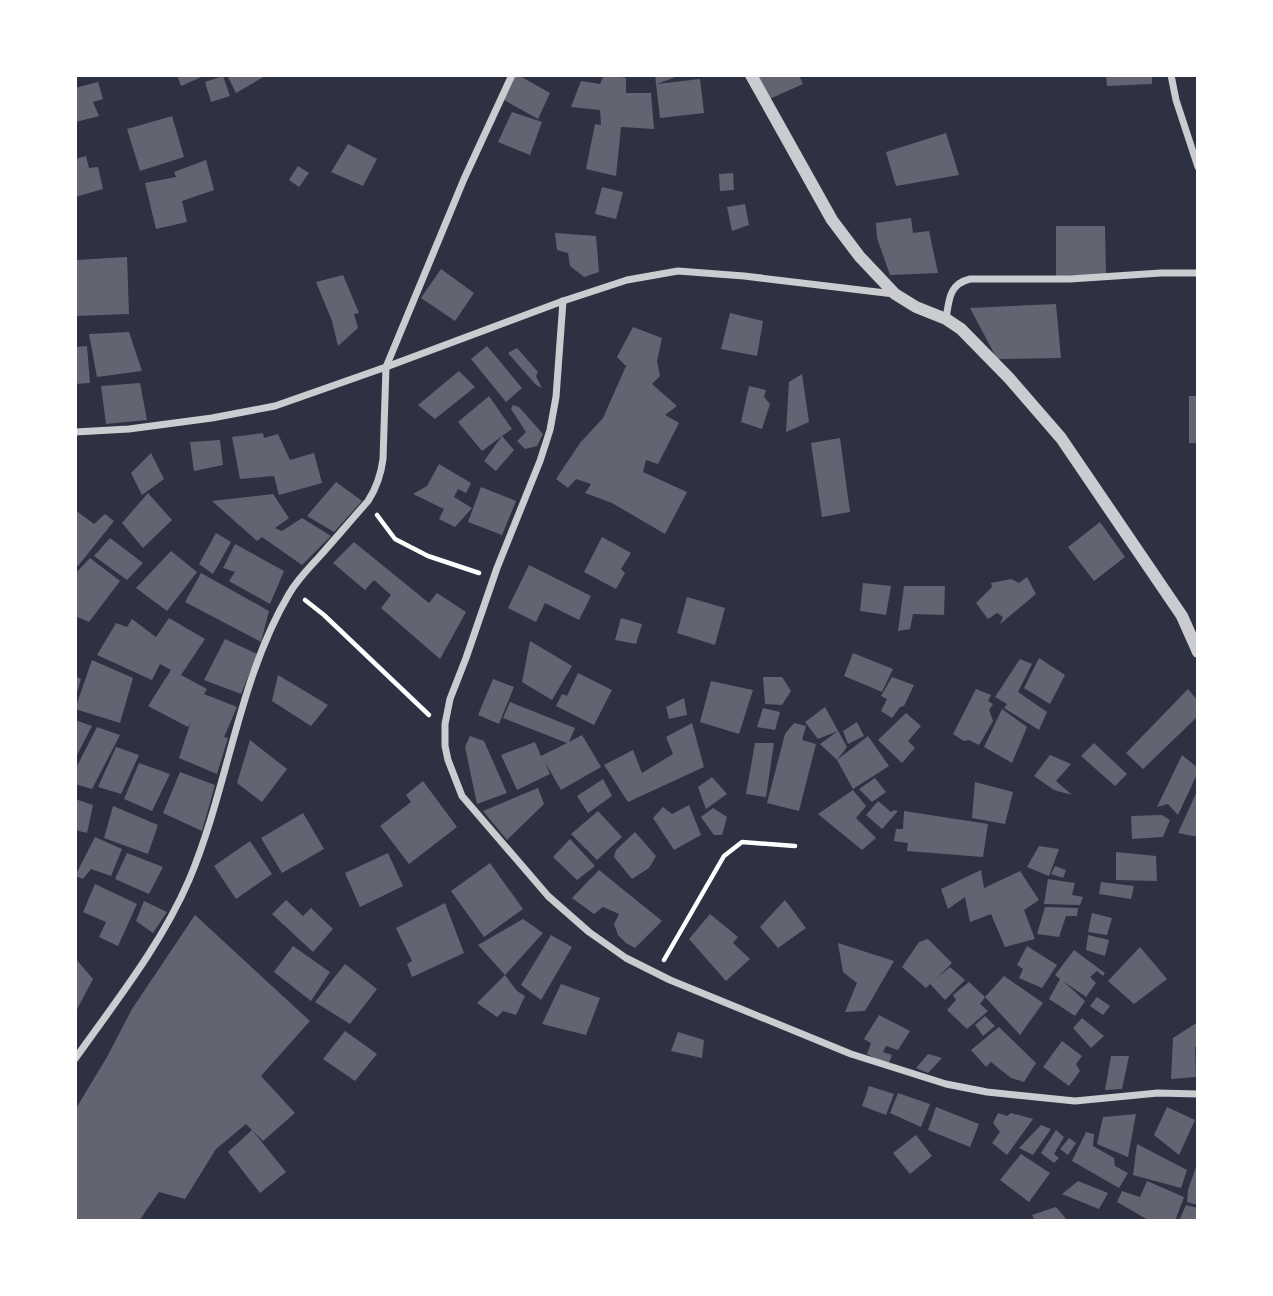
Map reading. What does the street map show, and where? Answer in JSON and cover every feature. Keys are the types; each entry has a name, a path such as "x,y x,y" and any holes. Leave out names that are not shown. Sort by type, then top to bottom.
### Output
{"street":[{"path":"75,1059 154,947 190,878 207,831 253,677 269,634 292,590 302,575 368,501 379,482 383,459 386,367 464,179 512,75"},
{"path":"751,75 832,220 860,257 895,294 961,329 1009,378 1061,438 1182,616 1198,652"},
{"path":"1171,75 1176,100 1198,167"},
{"path":"75,432 129,429 275,406 563,301 627,280 678,271 895,294"},
{"path":"946,319 953,291 961,281 970,279 1070,279 1198,273"},
{"path":"563,301 556,397 550,430 450,699 444,746 462,796 548,896 589,932 626,958 851,1054 946,1084 987,1092 1075,1101 1158,1093 1198,1094"}],"path":[{"path":"368,501 395,539 428,556 493,578"},
{"path":"292,590 324,615 445,731"},
{"path":"656,973 723,856 742,842 795,846"}],"building":[{"path":"177,75 206,75 181,86"},
{"path":"227,75 267,75 236,93"},
{"path":"515,75 550,93 538,119 504,100"},
{"path":"604,75 626,78 626,93 651,93 654,129 621,127 616,176 586,169 595,124 601,125 600,110 571,107 581,81 600,84"},
{"path":"655,75 681,75 657,84 700,79 704,113 660,118"},
{"path":"751,75 799,75 803,84 765,101"},
{"path":"1106,75 1152,75 1152,84 1107,86"},
{"path":"223,76 230,96 211,102 205,82"},
{"path":"98,82 103,99 93,102 99,116 76,122 75,88"},
{"path":"512,112 542,122 530,155 498,142"},
{"path":"172,116 184,157 140,171 127,129"},
{"path":"946,133 959,175 896,186 886,152"},
{"path":"348,144 377,159 363,186 331,172"},
{"path":"86,156 89,168 98,167 103,189 75,197 75,159"},
{"path":"206,160 214,190 182,201 187,222 156,229 145,183 176,177 174,172"},
{"path":"298,166 309,173 299,187 289,180"},
{"path":"733,173 734,190 720,191 719,174"},
{"path":"602,187 623,192 616,219 595,214"},
{"path":"745,204 749,225 732,231 727,207"},
{"path":"911,218 913,233 929,231 938,273 890,275 877,238 876,223"},
{"path":"1056,226 1105,226 1106,275 1056,276"},
{"path":"555,233 596,236 599,272 584,277 570,266 568,253 557,250"},
{"path":"127,257 129,314 75,316 75,260"},
{"path":"441,269 474,293 455,321 421,298"},
{"path":"343,275 359,313 354,314 358,328 338,346 332,321 316,282"},
{"path":"1056,304 1061,358 997,359 970,308"},
{"path":"730,313 763,321 757,356 721,349"},
{"path":"633,327 662,338 657,361 660,376 652,384 677,406 665,415 679,423 658,464 646,460 643,472 687,492 665,534 612,503 585,493 591,484 576,479 568,488 556,479 580,443 603,418 626,366 617,357"},
{"path":"129,332 142,371 97,377 89,334"},
{"path":"87,346 90,383 75,384 75,347"},
{"path":"487,346 522,388 506,402 471,359"},
{"path":"517,348 538,372 536,376 542,388 536,385 508,353"},
{"path":"459,371 475,387 435,419 418,405"},
{"path":"802,374 809,422 786,432 789,382"},
{"path":"140,383 147,420 106,424 101,386"},
{"path":"749,386 766,390 764,397 770,404 762,429 741,422"},
{"path":"489,396 512,429 482,451 458,422"},
{"path":"1189,396 1198,396 1198,443 1189,443"},
{"path":"513,405 519,407 543,434 537,446 525,449 517,441 526,432 511,409"},
{"path":"263,433 264,438 278,434 290,460 314,453 322,483 279,495 274,476 240,479 232,437"},
{"path":"502,436 514,450 496,471 484,461"},
{"path":"840,438 850,512 822,517 811,443"},
{"path":"220,440 223,465 194,471 190,442"},
{"path":"151,453 164,479 142,495 131,473"},
{"path":"439,464 471,483 466,493 458,489 454,497 472,508 455,527 439,519 444,509 413,494 427,486"},
{"path":"336,482 362,501 334,532 307,516"},
{"path":"481,487 516,501 502,535 468,522"},
{"path":"148,493 172,520 143,548 122,523"},
{"path":"273,494 289,518 275,528 282,531 302,518 331,536 302,565 262,537 257,541 212,501"},
{"path":"75,510 94,524 105,514 114,521 78,566 75,564"},
{"path":"1100,522 1125,557 1094,581 1068,547"},
{"path":"216,533 231,542 213,574 199,564"},
{"path":"602,537 631,553 621,569 625,573 616,589 584,572"},
{"path":"110,538 143,563 127,580 94,556"},
{"path":"354,542 429,603 437,593 466,612 440,659 381,608 391,595 374,580 365,590 333,563"},
{"path":"235,544 284,571 270,604 229,581 235,572 223,568"},
{"path":"171,551 197,572 167,611 136,588"},
{"path":"90,558 120,581 89,622 75,616 75,574"},
{"path":"529,565 591,596 579,620 545,603 536,622 508,608"},
{"path":"201,573 269,611 261,642 185,602"},
{"path":"1027,577 1036,594 1000,624 1003,617 997,613 988,619 976,603 992,587 991,583 1011,579 1019,583"},
{"path":"863,583 891,586 886,615 860,611"},
{"path":"904,586 945,586 944,615 913,614 910,629 898,631"},
{"path":"687,597 725,608 715,645 677,633"},
{"path":"169,618 205,639 181,675 207,689 204,694 237,707 224,737 228,738 217,774 179,758 191,721 188,727 148,706 171,670 160,664 152,680 97,655 116,623 127,627 132,619 156,637"},
{"path":"621,618 642,624 636,644 615,640"},
{"path":"225,639 257,654 241,694 204,680"},
{"path":"530,641 572,666 552,700 522,682"},
{"path":"853,653 893,669 882,692 844,676"},
{"path":"1039,658 1065,675 1050,704 1024,688"},
{"path":"1020,659 1032,664 1018,692 1047,712 1039,730 1004,708 1007,704 995,697"},
{"path":"92,660 133,678 120,723 75,709"},
{"path":"578,673 612,690 594,725 556,706 562,694 567,696"},
{"path":"278,675 328,705 311,726 272,701"},
{"path":"75,676 81,679 76,696 75,696"},
{"path":"763,677 782,677 791,691 782,705 765,704"},
{"path":"892,677 914,685 904,706 900,707 892,718 881,711 887,699 881,696"},
{"path":"493,679 514,687 499,724 478,715"},
{"path":"711,681 753,690 739,734 700,722"},
{"path":"976,689 991,695 988,701 993,704 989,710 993,721 979,745 969,740 964,741 953,734"},
{"path":"1188,689 1198,701 1198,716 1143,769 1126,753"},
{"path":"684,698 687,715 669,719 666,707"},
{"path":"510,702 575,728 569,742 582,735 601,767 561,790 545,762 550,774 517,790 501,755 535,742 541,756 567,743 503,718"},
{"path":"825,707 847,747 837,760 820,744 838,731 818,739 805,722"},
{"path":"763,708 780,712 775,730 757,727"},
{"path":"1002,709 1027,727 1012,763 984,747"},
{"path":"906,713 921,726 908,741 915,748 902,763 878,740"},
{"path":"75,720 92,726 75,759"},
{"path":"857,722 864,736 848,744 843,731"},
{"path":"692,723 704,767 628,802 604,765 633,750 642,773 673,754 666,737"},
{"path":"794,723 806,726 802,740 816,744 799,811 767,803 785,734"},
{"path":"97,727 120,735 92,789 75,784 75,770"},
{"path":"470,736 484,741 507,793 477,804 465,747"},
{"path":"868,736 889,766 853,789 837,760"},
{"path":"250,740 287,769 262,802 237,783"},
{"path":"755,743 774,743 766,797 746,794"},
{"path":"1094,743 1127,774 1115,786 1081,756"},
{"path":"116,747 139,755 121,794 98,787"},
{"path":"1050,755 1071,764 1056,781 1072,795 1054,790 1034,776"},
{"path":"1182,755 1198,768 1198,772 1178,815 1168,804 1157,807"},
{"path":"139,763 170,774 152,811 124,799"},
{"path":"180,772 215,785 202,831 163,813"},
{"path":"712,777 727,794 706,809 698,787"},
{"path":"875,778 886,792 872,802 859,789"},
{"path":"603,779 612,796 588,813 577,796"},
{"path":"423,781 457,827 409,864 380,826 411,802 406,795"},
{"path":"975,782 1013,792 1005,824 972,818"},
{"path":"538,788 544,804 507,840 483,811"},
{"path":"1198,789 1198,837 1178,833"},
{"path":"853,790 866,806 856,818 876,838 862,850 818,814"},
{"path":"75,799 93,805 87,833 75,830"},
{"path":"878,801 891,812 898,811 882,829 866,815"},
{"path":"689,805 701,835 674,850 653,818 663,807 672,814"},
{"path":"113,806 158,825 148,854 104,838"},
{"path":"713,808 727,817 722,835 714,835 701,817"},
{"path":"598,811 622,837 597,860 571,834"},
{"path":"904,811 988,824 983,857 907,851 908,843 894,841 896,829 903,829"},
{"path":"303,813 324,849 282,873 261,838"},
{"path":"1162,815 1170,820 1163,837 1132,839 1131,816"},
{"path":"635,832 656,856 649,868 632,879 614,857 616,850"},
{"path":"95,837 122,849 111,876 91,869 83,879 75,876"},
{"path":"570,839 595,866 577,880 553,857"},
{"path":"250,841 272,874 236,899 214,866"},
{"path":"1039,846 1059,849 1049,876 1027,867"},
{"path":"1116,852 1156,856 1157,881 1116,880"},
{"path":"127,853 163,867 149,894 115,879"},
{"path":"388,853 403,886 360,907 345,873"},
{"path":"490,863 523,909 484,937 451,891"},
{"path":"1055,866 1066,870 1063,878 1051,874"},
{"path":"599,870 662,921 635,948 618,935 614,924 619,914 603,907 594,914 572,898"},
{"path":"981,870 984,888 1020,871 1039,900 1024,910 1035,939 1005,947 991,914 970,922 965,897 948,909 941,889"},
{"path":"1048,879 1075,883 1072,895 1083,897 1080,905 1044,904"},
{"path":"1101,882 1134,886 1131,899 1099,894"},
{"path":"95,884 137,904 118,946 99,937 106,922 83,912"},
{"path":"286,900 303,916 311,908 333,929 313,952 272,914"},
{"path":"785,900 806,928 778,948 760,927"},
{"path":"144,901 167,912 153,933 136,921"},
{"path":"445,903 464,953 412,977 407,964 412,961 396,928"},
{"path":"1045,907 1078,908 1077,916 1066,916 1059,937 1037,934"},
{"path":"1092,913 1112,918 1107,935 1088,932"},
{"path":"710,914 738,937 733,943 750,959 726,981 689,939"},
{"path":"195,915 310,1021 261,1076 295,1113 263,1141 246,1124 216,1149 185,1199 159,1192 139,1221 75,1221 75,1110 132,1009"},
{"path":"523,919 543,933 505,975 478,945"},
{"path":"551,935 572,947 541,1000 521,985"},
{"path":"1088,935 1109,940 1105,956 1086,950"},
{"path":"928,939 952,963 936,979 950,967 965,980 945,1000 930,984 926,988 902,967 919,942"},
{"path":"838,943 894,961 865,1011 845,1012 857,983 843,972"},
{"path":"293,946 330,972 311,1001 274,972"},
{"path":"1027,946 1057,965 1042,988 1019,978 1023,969 1017,965"},
{"path":"1140,947 1167,979 1134,1004 1108,981"},
{"path":"1074,950 1105,973 1103,976 1097,971 1090,977 1096,983 1086,997 1063,981 1085,1001 1075,1016 1049,999 1060,979 1055,975"},
{"path":"75,958 93,979 75,1013"},
{"path":"345,964 377,989 350,1024 315,1002"},
{"path":"505,975 517,991 525,996 516,1015 503,1011 497,1017 477,1003"},
{"path":"1004,976 1043,1003 1020,1035 985,997"},
{"path":"969,982 985,997 980,1004 988,1011 967,1029 947,1010 956,1000 953,995"},
{"path":"561,984 600,998 586,1035 542,1024"},
{"path":"1097,997 1110,1006 1103,1015 1090,1006"},
{"path":"879,1015 910,1031 898,1050 886,1046 883,1052 892,1055 888,1065 867,1054 871,1043 864,1039"},
{"path":"985,1016 995,1026 983,1036 975,1025"},
{"path":"1082,1018 1104,1036 1091,1048 1073,1028"},
{"path":"1198,1022 1196,1077 1171,1079 1173,1038"},
{"path":"999,1027 1036,1063 1024,1082 1011,1078 991,1062 986,1067 971,1050"},
{"path":"345,1031 377,1054 355,1081 323,1059"},
{"path":"678,1032 704,1040 702,1058 671,1051"},
{"path":"1062,1041 1082,1056 1076,1064 1080,1071 1069,1086 1043,1067"},
{"path":"928,1054 942,1058 928,1073 916,1068"},
{"path":"1111,1056 1129,1056 1122,1089 1105,1090"},
{"path":"869,1086 894,1094 886,1115 862,1106"},
{"path":"898,1093 930,1104 921,1127 890,1113"},
{"path":"936,1107 979,1124 970,1147 928,1130"},
{"path":"1167,1107 1195,1120 1179,1155 1154,1135"},
{"path":"998,1113 1007,1116 1011,1113 1033,1119 1007,1155 992,1143 1000,1132 993,1123"},
{"path":"1136,1114 1128,1157 1097,1144 1103,1117"},
{"path":"1041,1125 1051,1129 1033,1155 1019,1148"},
{"path":"252,1130 286,1172 260,1193 228,1152"},
{"path":"1056,1130 1064,1137 1054,1154 1059,1158 1054,1163 1041,1153"},
{"path":"1086,1132 1094,1134 1093,1146 1114,1158 1115,1166 1128,1173 1119,1188 1072,1161"},
{"path":"916,1135 932,1156 910,1174 893,1153"},
{"path":"1069,1138 1076,1143 1068,1155 1060,1149"},
{"path":"1137,1144 1187,1170 1181,1188 1133,1175"},
{"path":"1021,1154 1050,1173 1029,1202 1000,1180"},
{"path":"1198,1164 1198,1205 1187,1202"},
{"path":"1078,1181 1108,1193 1099,1209 1062,1194"},
{"path":"1147,1181 1184,1197 1175,1221 1150,1221 1117,1202 1122,1191 1140,1197"},
{"path":"1186,1205 1198,1208 1198,1221 1179,1221"},
{"path":"1056,1207 1068,1221 1035,1221 1032,1215"}]}
